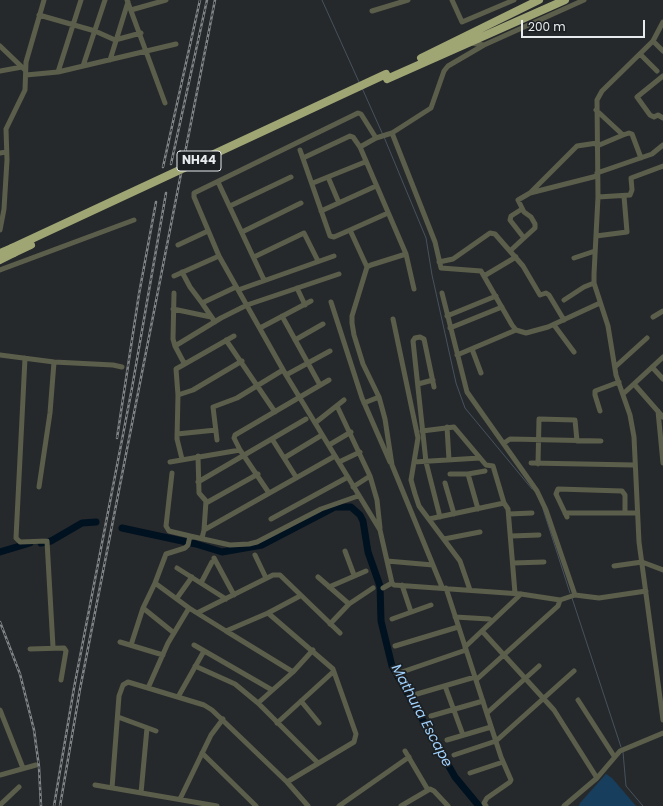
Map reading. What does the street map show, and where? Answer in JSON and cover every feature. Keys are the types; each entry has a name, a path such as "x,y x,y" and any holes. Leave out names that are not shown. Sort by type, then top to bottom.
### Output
{"highway":[{"name":"NH44","path":"0,253 13,250 386,77 538,0"},
{"name":"NH44","path":"386,77 566,0"},
{"name":"NH44","path":"0,260 13,250"}],"street":[{"path":"0,230 4,209 6,129 25,90 24,70 44,0"},
{"path":"58,72 81,0"},
{"path":"83,66 105,0"},
{"path":"131,10 166,0"},
{"path":"372,11 408,0"},
{"path":"452,0 462,22 514,0"},
{"path":"360,147 392,133 431,108 444,71 448,66 484,45 584,0"},
{"path":"128,1 141,33 165,103"},
{"path":"110,60 128,1"},
{"path":"40,16 95,31 115,40 141,33"},
{"path":"663,22 653,41 602,91 597,100 598,197 594,283 608,326 615,367 632,426 637,513 642,562 663,720"},
{"path":"653,41 663,51"},
{"path":"658,46 663,41"},
{"path":"468,43 484,45"},
{"path":"0,71 24,70 58,72 176,44"},
{"path":"0,46 24,70"},
{"path":"640,54 657,71"},
{"path":"663,76 637,97 650,115 654,117 658,115 663,118"},
{"path":"596,110 624,135"},
{"path":"378,138 361,114 358,113 194,194 219,256 237,289 248,306 286,376 380,530"},
{"path":"0,131 6,129"},
{"path":"392,133 424,209 435,242 439,262 444,270 481,271 516,330"},
{"path":"530,193 577,146 597,144 629,133 632,134 641,158"},
{"path":"303,158 350,136 360,147 365,162 406,254 414,289"},
{"path":"510,251 536,226 533,219 522,209 518,200 530,193 597,174 662,149"},
{"path":"300,150 313,183 330,236 334,237 388,212"},
{"path":"0,153 6,152"},
{"path":"313,183 365,162"},
{"path":"598,197 624,196 632,193 630,180 632,177 663,166"},
{"path":"230,206 292,177"},
{"path":"328,177 339,203"},
{"path":"218,182 264,280"},
{"path":"322,211 376,186"},
{"path":"596,236 627,232 624,196"},
{"path":"242,232 301,203"},
{"path":"0,204 4,209"},
{"path":"522,209 511,216 510,220 524,238"},
{"path":"0,270 134,220"},
{"path":"350,230 368,267 352,316 354,335 363,364 379,397 385,419 392,465"},
{"path":"178,245 208,231"},
{"path":"254,257 304,233 318,261"},
{"path":"439,262 453,259 493,233 516,257 539,294 541,296 548,293 564,320"},
{"path":"574,258 595,251"},
{"path":"368,267 406,254"},
{"path":"174,276 219,256"},
{"path":"202,303 237,289 334,256"},
{"path":"484,276 516,257"},
{"path":"182,272 190,287 215,322"},
{"path":"175,346 215,322 248,306 339,274"},
{"path":"564,300 584,287 594,283"},
{"path":"296,288 305,305"},
{"path":"174,293 173,339 184,363"},
{"path":"442,293 467,392 528,475 542,501 574,595"},
{"path":"447,316 496,296"},
{"path":"260,328 311,301"},
{"path":"331,302 364,404 392,465 433,565 444,587 503,762 511,780 487,798 484,803 486,806"},
{"path":"457,355 516,330 526,333 554,325 600,303"},
{"path":"450,328 502,307"},
{"path":"173,309 211,317"},
{"path":"653,317 663,312"},
{"path":"282,316 320,385"},
{"path":"394,319 418,438 411,480 413,490 416,500 460,561 470,590"},
{"path":"295,340 323,324"},
{"path":"554,325 574,352"},
{"path":"182,460 177,434 178,395 175,371 184,363 234,336"},
{"path":"434,387 424,339 420,337 415,338 413,341 426,462 440,517"},
{"path":"615,367 647,338"},
{"path":"226,340 258,384 275,412"},
{"path":"472,349 481,373"},
{"path":"286,376 308,362 330,351"},
{"path":"0,355 54,362 113,365 122,367"},
{"path":"623,394 663,357"},
{"path":"25,358 16,538 20,542 47,542 53,647"},
{"path":"178,395 193,390 242,361"},
{"path":"39,487 50,413 54,362"},
{"path":"652,367 663,379"},
{"path":"217,440 213,408 233,400 283,370"},
{"path":"269,493 258,474 240,450 234,438 235,435 329,380"},
{"path":"418,384 433,380"},
{"path":"600,411 595,391 619,382"},
{"path":"634,384 663,417"},
{"path":"364,404 379,397"},
{"path":"315,423 344,400"},
{"path":"337,406 351,432 370,476 377,500 380,530 392,583"},
{"path":"658,412 663,463"},
{"path":"198,482 306,419"},
{"path":"538,464 538,419 573,419 576,422 576,440"},
{"path":"422,431 451,426 456,429 486,465 493,466 504,503 509,514 515,593"},
{"path":"447,427 449,460"},
{"path":"177,434 216,430"},
{"path":"329,445 351,432"},
{"path":"284,458 322,435"},
{"path":"272,439 296,477"},
{"path":"504,444 510,439 601,441"},
{"path":"170,462 240,450"},
{"path":"339,462 360,452"},
{"path":"198,456 199,495 206,499 202,538"},
{"path":"204,530 335,456"},
{"path":"414,462 480,458"},
{"path":"531,464 634,465"},
{"path":"450,474 468,474 485,471"},
{"path":"172,473 166,526 169,531 230,545 253,543 321,509 358,496"},
{"path":"206,503 258,474"},
{"path":"468,474 478,509"},
{"path":"353,487 370,476"},
{"path":"271,519 348,477"},
{"path":"444,483 454,514"},
{"path":"625,513 625,495 622,491 558,489 556,494 566,515 637,513"},
{"path":"429,519 504,503"},
{"path":"509,514 532,513"},
{"path":"444,539 480,532"},
{"path":"511,536 539,535"},
{"path":"131,645 143,608 155,583 166,554 185,548 188,545 190,537"},
{"path":"345,550 354,575"},
{"path":"254,555 266,578"},
{"path":"201,584 213,560 234,594"},
{"path":"387,561 433,565"},
{"path":"513,563 544,562"},
{"path":"614,566 642,562 663,570"},
{"path":"177,568 226,599"},
{"path":"329,587 354,575 366,572"},
{"path":"197,613 266,578 273,575 280,575 300,596 340,632"},
{"path":"177,598 192,577"},
{"path":"318,577 348,604"},
{"path":"155,583 189,608 292,672"},
{"path":"392,583 394,585 402,586 444,587 515,593 562,599 574,595 599,598 646,591"},
{"path":"383,588 392,583"},
{"path":"402,586 411,612"},
{"path":"330,624 348,604 373,588"},
{"path":"396,674 466,649 492,621 521,594"},
{"path":"226,631 268,613 300,596"},
{"path":"417,694 475,679 504,656 558,606 562,599"},
{"path":"392,619 431,605"},
{"path":"143,608 174,632"},
{"path":"148,688 174,632 189,608"},
{"path":"268,613 326,662 333,672 356,734 354,742 287,782"},
{"path":"455,617 489,619 492,621"},
{"path":"394,646 458,627"},
{"path":"482,632 554,710 597,778"},
{"path":"120,642 163,655"},
{"path":"194,645 272,690"},
{"path":"30,648 64,648 66,651 61,680"},
{"path":"258,703 292,672 313,650"},
{"path":"178,697 204,651"},
{"path":"195,666 235,684 258,703 318,763"},
{"path":"487,713 539,666"},
{"path":"454,755 496,741 574,671"},
{"path":"277,723 333,672"},
{"path":"112,788 119,696 123,685 128,682 204,705 223,719 287,782 308,806"},
{"path":"445,686 463,735"},
{"path":"578,700 614,756"},
{"path":"431,716 483,701"},
{"path":"301,702 319,723"},
{"path":"0,710 23,768"},
{"path":"118,717 156,731"},
{"path":"180,799 211,735 223,719"},
{"path":"0,727 6,726"},
{"path":"447,740 491,727"},
{"path":"141,793 147,728"},
{"path":"564,806 597,778 614,756 623,749 663,734"},
{"path":"405,751 428,790"},
{"path":"202,753 256,806"},
{"path":"338,806 409,757"},
{"path":"470,773 503,762"},
{"path":"0,775 36,765"},
{"path":"96,785 217,806"},
{"path":"0,806 19,787"},
{"path":"401,806 432,789 448,806"}],"shaded area":[{"path":"606,774 612,778 636,806 579,806"}],"waterway":[{"path":"322,0 359,82"},
{"path":"362,88 383,135"},
{"path":"384,137 426,238 432,275 456,383 465,408 532,489"},
{"name":"Mathura Escape","path":"122,528 196,544 222,552 262,545 335,507 351,507 360,515 363,521 368,552 380,586 381,621 392,666 455,777 479,806"},
{"path":"543,509 570,593"},
{"name":"Mathura Escape","path":"41,543 51,541 82,523 96,522"},
{"name":"Mathura Escape","path":"0,552 30,543"},
{"path":"572,598 621,747"},
{"path":"623,752 626,786 643,806"}],"railway":[{"path":"163,167 200,0"},
{"path":"171,164 207,0"},
{"path":"60,806 80,689 215,0"},
{"path":"54,806 74,688 132,388 166,193"},
{"path":"117,438 139,294 156,202"},
{"path":"0,622 20,674 34,730 39,767 41,806"}]}
